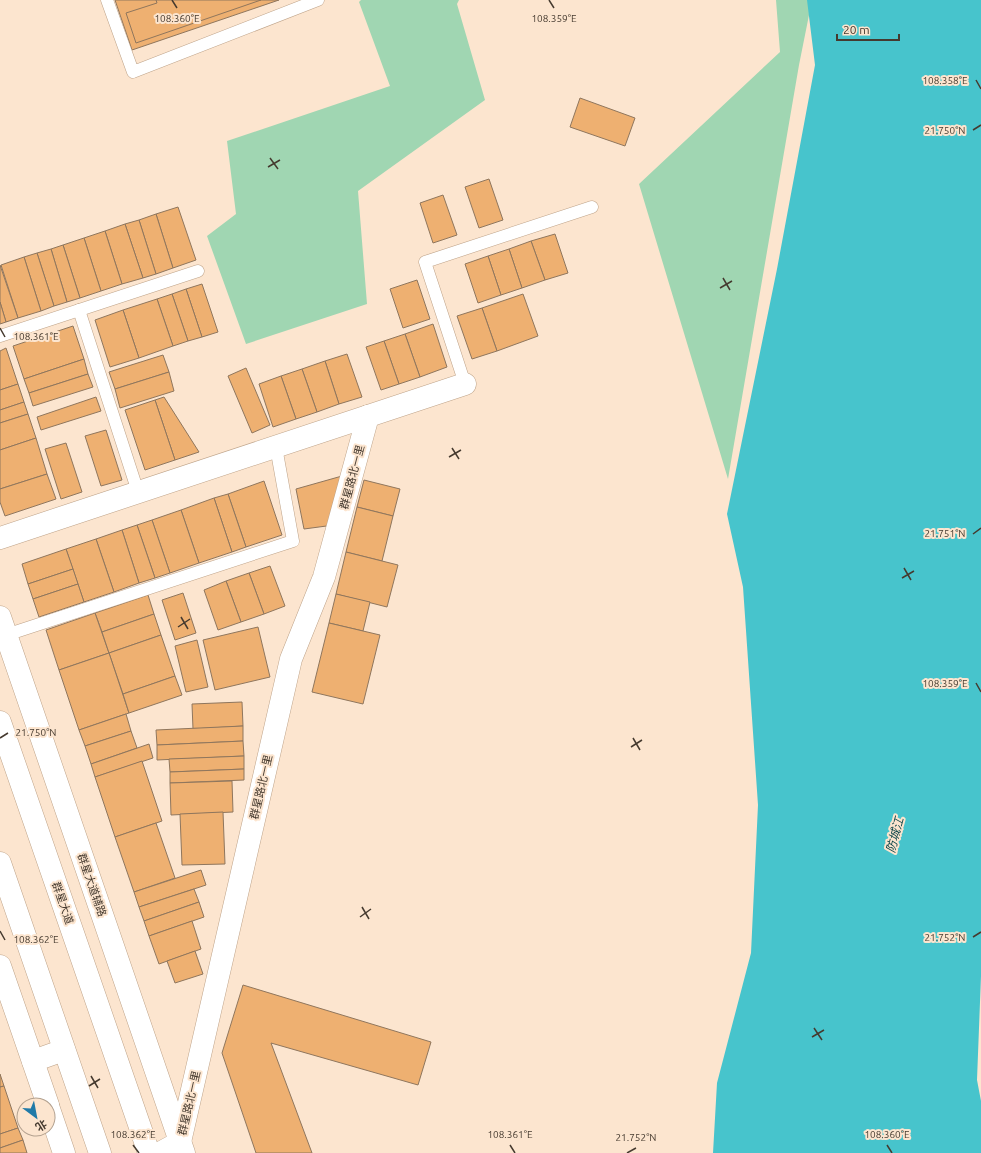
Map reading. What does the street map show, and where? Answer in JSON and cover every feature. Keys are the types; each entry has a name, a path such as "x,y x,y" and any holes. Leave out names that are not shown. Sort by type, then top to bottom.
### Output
{"main road":[{"path":"0,538 465,384"},
{"name":"群星路北一里","path":"160,1153 182,1147 291,659 324,577 368,416"},
{"name":"群星大道辅路","path":"3,626 182,1147"},
{"name":"群星大道","path":"0,722 149,1153"},
{"path":"0,863 100,1153"},
{"path":"0,966 45,1097"},
{"path":"33,1061 64,1050"},
{"path":"56,1129 64,1153"}],"lane":[{"path":"107,0 132,72 318,0"},
{"path":"465,384 425,262 592,207"},
{"path":"0,336 198,271"},
{"path":"79,310 138,492"},
{"path":"3,626 293,541 276,447"}],"green space":[{"path":"361,0 459,0 457,4 485,100 358,191 367,304 246,344 207,236 236,214 227,141 390,86 359,2"},
{"path":"776,0 812,0 799,65 728,479 639,184 780,52"}],"water":[{"name":"防城江","path":"807,0 981,0 981,976 977,1080 981,1101 981,1153 713,1153 717,1083 751,953 758,805 743,587 727,514 777,269 815,65"}],"building":[{"path":"115,0 279,0 132,50"},
{"path":"156,0 261,0 136,43 126,13 157,3"},
{"path":"580,98 635,118 625,146 570,127"},
{"path":"489,179 503,220 479,228 465,187"},
{"path":"443,195 457,235 433,243 420,203"},
{"path":"178,207 196,260 173,268 156,214"},
{"path":"156,214 173,268 156,274 139,220"},
{"path":"139,220 156,274 143,278 125,224"},
{"path":"125,224 143,278 122,284 105,231"},
{"path":"105,231 122,284 101,291 84,238"},
{"path":"555,234 568,273 545,280 531,241"},
{"path":"84,238 101,291 80,298 63,245"},
{"path":"531,241 545,280 522,288 509,249"},
{"path":"63,245 80,298 67,302 51,249"},
{"path":"51,249 67,302 54,306 37,253"},
{"path":"509,249 522,288 501,295 488,256"},
{"path":"37,253 54,306 41,311 24,257"},
{"path":"488,256 501,295 478,303 465,264"},
{"path":"24,257 41,311 18,318 1,265"},
{"path":"0,265 18,318 6,322 0,302"},
{"path":"417,280 430,319 403,328 390,289"},
{"path":"202,284 218,332 202,337 186,289"},
{"path":"186,289 202,337 188,341 172,294"},
{"path":"172,294 188,341 173,346 157,299"},
{"path":"523,294 538,336 497,351 482,308"},
{"path":"157,299 173,346 139,358 123,310"},
{"path":"0,302 6,322 0,324"},
{"path":"482,308 497,351 472,359 457,316"},
{"path":"123,310 139,358 110,367 95,320"},
{"path":"433,324 447,367 420,377 405,334"},
{"path":"73,326 84,359 24,379 13,346"},
{"path":"405,334 420,377 399,384 384,341"},
{"path":"384,341 399,384 381,390 366,347"},
{"path":"6,348 18,384 0,390 0,351"},
{"path":"347,354 362,397 339,404 325,361"},
{"path":"163,355 169,372 115,389 109,372"},
{"path":"84,359 88,374 29,393 24,379"},
{"path":"325,361 339,404 317,412 302,369"},
{"path":"246,368 270,425 252,433 228,376"},
{"path":"302,369 317,412 296,419 281,376"},
{"path":"169,372 174,391 120,408 115,389"},
{"path":"88,374 93,387 33,406 29,393"},
{"path":"281,376 296,419 273,427 259,384"},
{"path":"18,384 24,402 0,410 0,390"},
{"path":"96,397 101,411 41,430 37,417"},
{"path":"164,397 199,452 175,460 155,400"},
{"path":"155,400 175,460 145,470 125,410"},
{"path":"24,402 28,414 0,423 0,410"},
{"path":"28,414 36,438 0,450 0,423"},
{"path":"106,430 122,480 101,486 85,436"},
{"path":"36,438 47,474 0,489 0,450"},
{"path":"66,443 82,492 61,499 45,449"},
{"path":"47,474 56,499 5,516 0,502 0,489"},
{"path":"342,476 334,525 304,529 296,489"},
{"path":"364,480 400,489 393,516 357,507"},
{"path":"264,481 282,535 246,547 228,494"},
{"path":"228,494 246,547 232,552 214,498"},
{"path":"214,498 232,552 199,563 181,510"},
{"path":"357,507 393,516 382,561 346,552"},
{"path":"181,510 199,563 170,573 152,520"},
{"path":"152,520 170,573 155,578 137,525"},
{"path":"137,525 155,578 139,583 122,530"},
{"path":"122,530 139,583 114,592 96,539"},
{"path":"96,539 114,592 84,602 66,549"},
{"path":"66,549 73,569 28,584 22,564"},
{"path":"346,552 398,565 387,607 336,594"},
{"path":"270,566 285,606 264,614 249,573"},
{"path":"73,569 78,584 33,599 28,584"},
{"path":"249,573 264,614 241,622 226,581"},
{"path":"226,581 241,622 218,630 204,590"},
{"path":"78,584 84,602 39,617 33,599"},
{"path":"183,593 196,633 175,640 162,600"},
{"path":"336,594 370,602 363,631 329,623"},
{"path":"148,595 154,614 102,632 95,613"},
{"path":"95,613 109,653 59,670 46,630"},
{"path":"154,614 161,635 109,653 102,632"},
{"path":"329,623 380,635 363,704 312,692"},
{"path":"258,627 270,677 215,690 203,640"},
{"path":"161,635 175,676 123,694 109,653"},
{"path":"197,640 208,687 186,692 175,646"},
{"path":"109,653 129,713 79,730 59,670"},
{"path":"175,676 182,695 129,713 123,694"},
{"path":"242,702 243,726 193,729 192,704"},
{"path":"126,714 131,731 85,746 79,730"},
{"path":"243,726 243,741 157,745 156,730"},
{"path":"131,731 137,748 91,764 85,746"},
{"path":"243,741 244,756 157,760 157,745"},
{"path":"149,744 153,758 95,777 91,764"},
{"path":"244,756 244,769 170,772 169,759"},
{"path":"142,761 162,821 115,837 95,777"},
{"path":"244,769 244,780 170,783 170,772"},
{"path":"232,781 233,812 171,815 170,783"},
{"path":"223,812 225,864 182,865 180,814"},
{"path":"156,823 175,878 134,892 115,837"},
{"path":"201,870 206,885 139,907 134,892"},
{"path":"194,889 199,902 144,921 139,907"},
{"path":"199,902 204,917 149,936 144,921"},
{"path":"192,921 201,949 159,964 149,936"},
{"path":"195,951 203,974 175,983 167,961"},
{"path":"243,985 431,1042 418,1085 271,1043 312,1153 256,1153 222,1053"},
{"path":"0,1074 4,1086 0,1087"},
{"path":"4,1086 16,1122 16,1129 0,1134 0,1087"},
{"path":"16,1129 16,1137 22,1137 23,1140 0,1148 0,1134"},
{"path":"23,1140 27,1153 0,1153 0,1148"}]}
